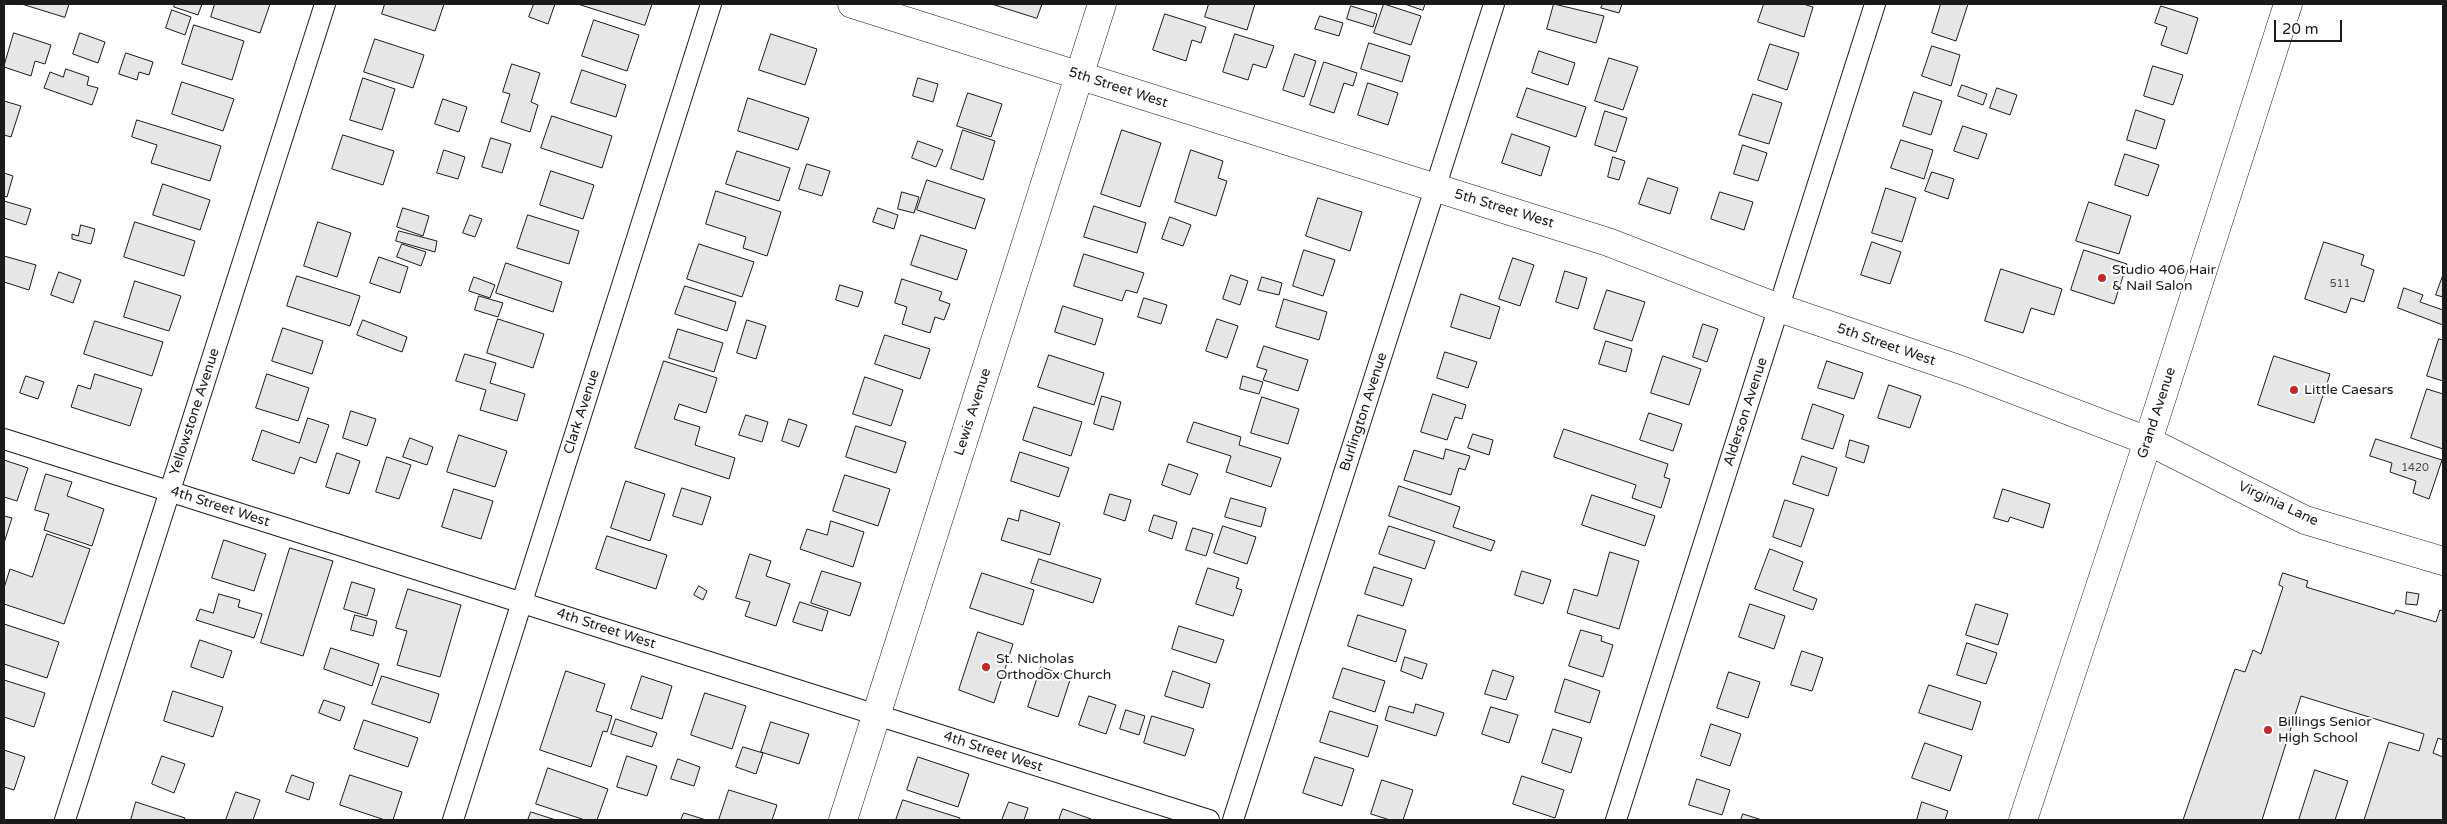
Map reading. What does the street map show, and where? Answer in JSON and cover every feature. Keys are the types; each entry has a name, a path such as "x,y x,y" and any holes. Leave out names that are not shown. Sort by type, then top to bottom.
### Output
{"street":[{"name":"Yellowstone Avenue","path":"65,820 325,4"},
{"name":"Clark Avenue","path":"454,820 711,4"},
{"name":"5th Street West","path":"852,4 1608,242 1779,308 1964,371 2148,441"},
{"name":"Lewis Avenue","path":"843,820 1102,4"},
{"name":"Burlington Avenue","path":"1233,820 1494,4"},
{"name":"Alderson Avenue","path":"1616,820 1876,4"},
{"name":"Grand Avenue","path":"2023,820 2148,441 2288,4"},
{"name":"4th Street West","path":"4,439 1209,820"},
{"name":"Virginia Lane","path":"2148,441 2305,520 2443,562"}],"building":[{"path":"22,4 69,4 65,17"},
{"path":"175,4 202,4 198,15 174,7"},
{"path":"215,4 270,4 260,33 211,17"},
{"path":"385,4 444,4 435,31 382,14"},
{"path":"534,4 555,4 548,24 529,17"},
{"path":"578,4 652,4 645,25"},
{"path":"992,4 1042,4 1037,18"},
{"path":"1209,4 1255,4 1247,30 1205,17"},
{"path":"1384,4 1421,16 1411,45 1374,33"},
{"path":"1405,4 1425,4 1423,10"},
{"path":"1554,4 1604,16 1596,43 1547,29"},
{"path":"1603,4 1622,4 1619,13 1601,8"},
{"path":"1764,4 1803,4 1813,7 1804,37 1758,22"},
{"path":"1941,4 1968,4 1956,41 1932,33"},
{"path":"1351,6 1377,14 1373,27 1347,19"},
{"path":"2161,6 2198,18 2187,54 2161,45 2167,27 2155,23"},
{"path":"172,10 191,17 185,35 166,28"},
{"path":"1165,14 1206,27 1201,43 1192,40 1186,61 1153,50"},
{"path":"1320,16 1343,23 1339,36 1315,29"},
{"path":"594,20 639,35 627,71 582,56"},
{"path":"194,25 244,41 232,80 182,64"},
{"path":"14,33 51,45 45,64 35,61 31,76 4,67"},
{"path":"80,33 105,42 98,63 73,54"},
{"path":"771,34 817,49 805,85 759,70"},
{"path":"1235,34 1274,46 1266,68 1253,64 1248,80 1223,72"},
{"path":"375,39 424,55 413,88 364,72"},
{"path":"1369,43 1410,56 1402,82 1361,69"},
{"path":"1770,44 1799,53 1787,90 1758,80"},
{"path":"1932,46 1960,55 1951,86 1922,76"},
{"path":"1539,51 1575,63 1568,85 1532,73"},
{"path":"126,53 153,62 149,75 139,72 137,80 119,74"},
{"path":"1295,54 1316,61 1304,97 1283,90"},
{"path":"1609,58 1638,67 1623,110 1595,101"},
{"path":"1324,62 1357,73 1353,86 1344,83 1334,113 1310,105"},
{"path":"512,64 540,73 531,102 538,105 530,132 501,122 510,94 503,92"},
{"path":"2153,66 2183,75 2173,105 2144,96"},
{"path":"66,69 89,77 87,85 98,88 92,105 44,88 50,72 63,77"},
{"path":"582,70 626,85 616,117 571,103"},
{"path":"363,78 395,89 382,130 350,120"},
{"path":"918,78 938,84 933,102 913,96"},
{"path":"182,82 234,99 223,131 172,114"},
{"path":"1368,83 1398,93 1388,125 1358,115"},
{"path":"1962,85 1987,94 1983,105 1958,96"},
{"path":"1527,88 1586,107 1576,137 1517,117"},
{"path":"1997,88 2017,95 2010,115 1990,108"},
{"path":"1914,92 1942,101 1931,135 1903,126"},
{"path":"968,93 1002,104 991,137 957,126"},
{"path":"1753,94 1782,103 1769,144 1739,135"},
{"path":"748,98 809,118 798,150 738,131"},
{"path":"443,99 467,107 459,132 435,124"},
{"path":"4,101 21,106 11,137 4,135"},
{"path":"2136,110 2165,120 2156,149 2127,140"},
{"path":"1605,111 1627,118 1616,152 1595,145"},
{"path":"552,116 612,136 602,168 541,148"},
{"path":"137,120 221,146 210,181 151,163 157,145 132,137"},
{"path":"1963,126 1987,134 1978,159 1954,151"},
{"path":"963,130 995,141 983,180 951,169"},
{"path":"1122,130 1161,143 1140,207 1101,194"},
{"path":"1512,134 1550,147 1541,176 1502,163"},
{"path":"343,135 394,151 383,185 332,169"},
{"path":"491,138 511,144 502,173 482,167"},
{"path":"1901,140 1933,150 1924,179 1891,168"},
{"path":"918,141 943,150 936,167 912,158"},
{"path":"1743,145 1767,153 1758,181 1734,174"},
{"path":"444,150 465,157 458,179 437,173"},
{"path":"1191,150 1223,161 1218,178 1227,181 1216,216 1175,202"},
{"path":"737,151 790,168 779,201 726,184"},
{"path":"2125,154 2159,165 2148,196 2115,185"},
{"path":"1613,157 1625,161 1619,180 1608,177"},
{"path":"807,164 830,171 822,196 799,189"},
{"path":"551,171 594,185 583,219 540,205"},
{"path":"1932,172 1954,179 1948,199 1925,191"},
{"path":"4,173 13,176 7,197 4,196"},
{"path":"1648,178 1678,188 1670,214 1639,204"},
{"path":"927,180 985,199 975,229 917,210"},
{"path":"163,184 210,200 200,230 153,215"},
{"path":"1886,188 1916,198 1902,242 1872,233"},
{"path":"716,191 781,212 767,256 743,248 746,237 706,224"},
{"path":"902,192 919,197 914,213 898,209"},
{"path":"1720,192 1753,202 1744,230 1711,219"},
{"path":"1318,198 1362,212 1350,251 1306,236"},
{"path":"4,201 31,209 26,225 4,218"},
{"path":"2089,202 2131,216 2119,254 2076,241"},
{"path":"1094,206 1146,223 1137,253 1084,237"},
{"path":"403,208 429,216 423,236 397,227"},
{"path":"878,208 898,215 894,229 873,222"},
{"path":"470,215 482,219 475,237 463,233"},
{"path":"528,215 579,231 569,264 517,248"},
{"path":"1170,217 1191,225 1183,246 1162,239"},
{"path":"135,222 195,241 184,276 124,257"},
{"path":"318,222 351,233 337,277 304,266"},
{"path":"81,225 95,229 91,244 72,239 72,234 78,236"},
{"path":"399,231 437,241 435,252 396,241"},
{"path":"921,235 967,250 957,280 911,265"},
{"path":"1872,242 1901,252 1890,284 1861,275"},
{"path":"2324,242 2364,255 2361,265 2374,270 2364,302 2351,298 2346,313 2305,299"},
{"path":"402,244 426,252 421,266 397,257"},
{"path":"699,244 754,262 742,297 687,279"},
{"path":"1304,250 1335,260 1323,296 1293,286"},
{"path":"2084,250 2127,264 2114,304 2071,290"},
{"path":"1084,254 1144,273 1137,293 1126,290 1122,301 1074,286"},
{"path":"4,256 36,265 29,290 4,282"},
{"path":"379,257 408,267 400,293 370,283"},
{"path":"1513,258 1534,265 1520,306 1499,299"},
{"path":"506,263 562,282 553,312 496,293"},
{"path":"2001,269 2062,289 2054,315 2031,308 2023,333 1985,321"},
{"path":"1565,271 1587,278 1578,309 1556,302"},
{"path":"59,272 81,280 73,303 51,295"},
{"path":"1231,275 1248,281 1240,305 1223,299"},
{"path":"2443,275 2443,297 2436,295"},
{"path":"297,276 360,296 350,326 287,306"},
{"path":"474,277 495,285 490,298 469,291"},
{"path":"1262,277 1282,283 1279,295 1258,290"},
{"path":"902,279 942,292 939,300 950,304 944,320 935,317 930,333 902,324 907,307 895,303"},
{"path":"135,281 181,296 169,331 124,317"},
{"path":"840,285 863,292 858,307 836,300"},
{"path":"685,286 736,302 727,331 675,314"},
{"path":"2404,288 2423,295 2420,302 2443,310 2443,325 2398,308"},
{"path":"1607,290 1645,302 1632,341 1594,329"},
{"path":"1461,294 1500,307 1490,339 1451,327"},
{"path":"479,296 503,303 498,317 475,310"},
{"path":"1144,298 1167,305 1161,324 1138,317"},
{"path":"1284,299 1327,312 1319,340 1276,327"},
{"path":"1063,306 1103,319 1095,345 1055,332"},
{"path":"498,319 544,334 533,368 487,353"},
{"path":"1217,319 1238,326 1227,358 1206,351"},
{"path":"363,320 407,337 402,352 357,335"},
{"path":"747,320 766,326 756,359 737,353"},
{"path":"95,321 163,342 152,376 84,354"},
{"path":"1703,324 1718,329 1707,362 1693,357"},
{"path":"283,328 323,341 312,374 272,361"},
{"path":"678,329 723,343 714,372 669,358"},
{"path":"885,335 930,349 920,379 875,364"},
{"path":"2439,339 2443,340 2443,381 2427,376"},
{"path":"1606,341 1632,349 1626,372 1599,364"},
{"path":"1264,346 1308,360 1298,391 1263,380 1267,370 1257,367"},
{"path":"1445,352 1477,362 1468,388 1437,378"},
{"path":"465,354 496,363 490,383 525,394 517,421 480,410 486,390 456,381"},
{"path":"1049,355 1104,373 1094,405 1038,387"},
{"path":"1663,356 1701,369 1689,405 1651,393"},
{"name":"Little Caesars","path":"2274,356 2330,374 2314,423 2258,405"},
{"path":"664,361 717,378 706,413 679,404 674,419 700,427 695,445 735,458 729,479 635,448"},
{"path":"1827,361 1863,373 1854,399 1818,388"},
{"path":"95,374 142,389 130,426 71,407 78,385 90,389"},
{"path":"267,374 309,388 298,421 256,408"},
{"path":"26,376 44,382 38,399 20,393"},
{"path":"1243,376 1263,382 1259,394 1240,389"},
{"path":"865,377 903,390 891,426 853,414"},
{"path":"1889,385 1921,396 1910,428 1878,418"},
{"path":"2427,389 2443,394 2443,449 2411,438"},
{"path":"1433,394 1466,405 1462,419 1455,417 1447,440 1421,432"},
{"path":"1102,396 1121,402 1113,430 1094,424"},
{"path":"1262,397 1299,409 1288,444 1251,433"},
{"path":"1813,404 1844,415 1833,449 1802,439"},
{"path":"1034,407 1082,422 1071,456 1023,440"},
{"path":"351,411 376,419 367,446 343,438"},
{"path":"1649,413 1682,424 1673,451 1640,440"},
{"path":"746,415 768,422 762,442 739,435"},
{"path":"308,418 329,425 316,463 300,457 294,474 252,460 262,430 299,443"},
{"path":"789,419 807,425 799,447 782,441"},
{"path":"1194,422 1241,437 1239,445 1281,458 1271,487 1226,472 1231,456 1187,442"},
{"path":"856,426 906,442 896,473 846,457"},
{"path":"1564,429 1668,464 1664,477 1670,479 1661,508 1632,498 1636,485 1554,457"},
{"path":"1473,434 1493,440 1489,455 1468,448"},
{"path":"459,435 507,451 495,487 447,472"},
{"path":"410,438 433,447 427,465 403,457"},
{"path":"2376,439 2442,460 2429,499 2413,493 2416,481 2390,472 2392,463 2370,456"},
{"path":"1850,440 1869,446 1864,463 1846,457"},
{"path":"1446,449 1470,456 1465,470 1459,468 1451,495 1404,480 1414,450 1443,459"},
{"path":"1020,452 1069,468 1059,497 1011,481"},
{"path":"337,453 360,461 349,494 326,487"},
{"path":"1802,456 1837,468 1828,496 1793,484"},
{"path":"387,457 411,465 399,499 376,492"},
{"path":"4,460 28,468 17,501 4,497"},
{"path":"1169,464 1198,474 1190,495 1162,485"},
{"path":"46,474 72,482 67,496 104,509 92,546 44,530 49,514 35,510"},
{"path":"845,475 890,489 878,526 833,511"},
{"path":"626,481 665,494 650,541 611,528"},
{"path":"1399,486 1460,507 1453,527 1495,541 1491,551 1389,516"},
{"path":"682,488 711,497 702,525 673,516"},
{"path":"454,489 493,501 481,539 442,527"},
{"path":"2003,489 2050,504 2043,528 2010,517 2008,522 1994,518"},
{"path":"1110,494 1131,500 1125,521 1104,514"},
{"path":"1592,495 1655,516 1645,546 1582,525"},
{"path":"1231,498 1266,508 1261,527 1225,517"},
{"path":"1785,500 1814,509 1801,547 1773,537"},
{"path":"1021,510 1060,523 1050,555 1001,540 1008,518 1018,521"},
{"path":"1154,515 1177,522 1172,539 1149,531"},
{"path":"4,516 12,518 4,543"},
{"path":"831,521 864,532 853,567 800,549 807,529 827,535"},
{"path":"1223,526 1256,537 1247,564 1214,553"},
{"path":"1389,526 1435,541 1425,569 1379,554"},
{"path":"1193,528 1213,534 1206,556 1186,550"},
{"path":"47,534 90,549 64,624 4,604 4,588 10,569 32,577"},
{"path":"607,536 667,555 656,589 596,569"},
{"path":"224,540 266,554 254,591 212,578"},
{"path":"290,548 333,561 303,656 261,643"},
{"path":"1770,549 1803,562 1793,590 1817,599 1813,610 1755,589"},
{"path":"1610,552 1639,561 1619,629 1567,613 1574,589 1597,596"},
{"path":"750,554 771,561 766,576 790,584 776,626 745,616 750,602 736,598"},
{"path":"1039,559 1101,579 1093,603 1031,583"},
{"path":"1374,567 1412,579 1403,606 1365,594"},
{"path":"1208,568 1239,578 1236,588 1242,590 1233,616 1196,604"},
{"path":"822,571 861,583 850,616 811,603"},
{"path":"1522,571 1551,580 1543,604 1515,595"},
{"path":"982,573 1034,590 1023,625 970,608"},
{"path":"2283,573 2308,581 2306,587 2394,614 2396,610 2436,622 2440,610 2443,611 2443,740 2438,738 2433,753 2443,757 2443,820 2364,820 2389,742 2419,751 2424,734 2301,696 2262,820 2183,820 2235,669 2245,672 2253,650 2261,654 2283,587 2279,585"},
{"path":"352,582 375,589 367,616 344,609"},
{"path":"699,586 707,591 703,600 694,595"},
{"path":"408,589 461,605 440,677 397,665 407,631 396,628"},
{"path":"2407,592 2419,594 2417,605 2406,604"},
{"path":"219,594 240,600 238,607 262,614 254,638 196,620 200,609 213,613"},
{"path":"800,602 828,611 822,631 793,622"},
{"path":"1750,604 1785,616 1774,649 1739,637"},
{"path":"1976,604 2008,614 1998,645 1966,635"},
{"path":"355,615 377,621 373,636 351,630"},
{"path":"1358,615 1406,630 1396,662 1348,646"},
{"path":"4,624 59,642 47,678 4,664"},
{"path":"1179,626 1224,640 1216,663 1172,649"},
{"path":"1581,630 1602,636 1601,641 1613,645 1603,677 1569,666"},
{"name":"St. Nicholas Orthodox Church","path":"978,632 1013,644 994,703 959,690"},
{"path":"200,640 232,651 223,678 191,667"},
{"path":"1967,643 1997,653 1986,684 1957,675"},
{"path":"331,648 379,664 372,686 324,669"},
{"path":"1802,651 1823,658 1812,691 1791,685"},
{"path":"1405,657 1427,664 1422,679 1401,671"},
{"path":"1041,667 1071,677 1058,717 1028,707"},
{"path":"1343,668 1385,681 1375,712 1333,698"},
{"path":"1493,670 1514,677 1506,700 1485,694"},
{"path":"566,671 605,684 596,711 612,716 607,732 603,731 591,767 540,750"},
{"path":"1173,671 1210,684 1203,708 1165,696"},
{"path":"1729,672 1760,682 1748,718 1717,708"},
{"path":"382,676 439,694 430,723 372,704"},
{"path":"642,676 672,686 662,719 631,709"},
{"path":"1565,679 1600,691 1590,723 1555,712"},
{"path":"4,680 45,693 34,727 4,717"},
{"path":"1929,685 1981,702 1972,730 1919,713"},
{"path":"173,691 223,707 213,737 164,721"},
{"path":"705,693 746,706 732,749 691,735"},
{"path":"1089,696 1116,705 1106,734 1079,725"},
{"path":"324,700 345,707 340,721 319,713"},
{"path":"1416,704 1444,713 1436,736 1385,720 1389,706 1413,713"},
{"path":"1491,707 1518,715 1509,743 1482,734"},
{"path":"1126,710 1145,716 1139,735 1120,729"},
{"path":"1330,711 1378,726 1368,757 1320,742"},
{"path":"1152,716 1194,729 1185,756 1144,743"},
{"path":"616,719 657,733 652,747 611,734"},
{"path":"364,720 418,738 408,767 354,749"},
{"path":"771,722 809,734 799,764 761,752"},
{"path":"1711,724 1741,734 1730,766 1701,756"},
{"path":"1553,729 1582,738 1571,773 1542,763"},
{"path":"1925,743 1962,756 1950,791 1912,778"},
{"path":"743,747 763,753 756,774 736,767"},
{"path":"4,750 25,757 14,790 4,787"},
{"path":"162,756 185,764 174,793 152,784"},
{"path":"627,756 657,766 647,796 617,787"},
{"path":"918,757 969,774 958,807 907,790"},
{"path":"1315,757 1354,769 1342,806 1303,793"},
{"path":"678,759 700,767 694,786 671,779"},
{"path":"548,768 608,789 597,820 585,820 536,804"},
{"path":"2315,770 2348,781 2335,820 2299,820"},
{"path":"292,775 314,783 309,800 286,792"},
{"path":"350,775 402,792 393,820 385,820 340,805"},
{"path":"1522,776 1564,790 1555,818 1513,804"},
{"path":"1697,779 1730,790 1722,815 1689,805"},
{"path":"1382,780 1413,790 1403,820 1390,820 1371,814"},
{"path":"729,790 777,805 772,820 719,820"},
{"path":"236,792 260,800 253,820 226,820"},
{"path":"903,800 960,818 959,820 896,820"},
{"path":"136,802 185,818 184,820 131,820"},
{"path":"1009,802 1028,808 1024,820 1002,820"},
{"path":"1922,802 1948,811 1945,820 1917,820"},
{"path":"1063,809 1091,819 1059,820"},
{"path":"531,812 556,820 528,820"},
{"path":"684,813 706,820 681,820"},
{"path":"1743,814 1762,820 1741,820"}],"place":[{"name":"Studio 406 Hair & Nail Salon","path":"2102,278"},
{"name":"Little Caesars","path":"2294,390"},
{"name":"St. Nicholas Orthodox Church","path":"986,667"},
{"name":"Billings Senior High School","path":"2268,730"}]}
